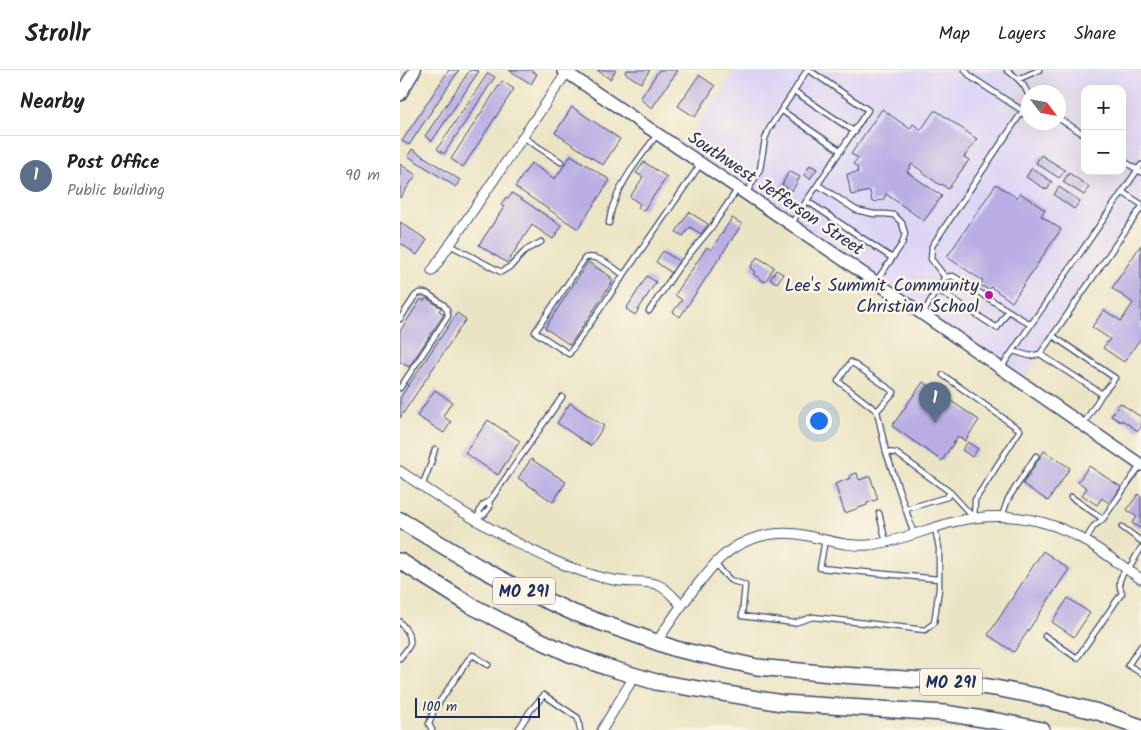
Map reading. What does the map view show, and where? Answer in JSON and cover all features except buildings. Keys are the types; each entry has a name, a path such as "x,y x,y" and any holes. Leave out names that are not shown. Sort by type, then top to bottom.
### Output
{"highway":[{"name":"MO 291","path":"400,520 512,585 574,613 656,643 684,651 756,667 953,682 995,688 1037,696 1098,712 1141,727"},
{"name":"MO 291","path":"400,561 472,606 524,633 570,654 656,682 782,703 944,714 1003,722 1042,730"}],"street":[{"path":"400,95 415,70"},
{"path":"432,271 566,71"},
{"name":"Southwest Jefferson Street","path":"566,71 1141,465"},
{"path":"400,471 531,550 573,569 606,579 659,585 666,589 681,605"},
{"path":"656,643 681,605 715,564 734,547 746,541 764,536 785,533 862,546 886,542 974,518 1002,516 1040,521 1054,526 1085,541 1141,579"},
{"path":"602,730 635,675"}],"lane":[{"path":"650,311 679,267 760,169 765,139 769,128 808,70 868,110 791,224"},
{"path":"966,70 971,76 1021,110"},
{"path":"1007,70 1024,85"},
{"path":"1019,79 1039,70"},
{"path":"794,90 854,132"},
{"path":"782,110 841,151"},
{"path":"945,277 931,259 932,246 1021,114"},
{"path":"1066,123 1081,132"},
{"path":"609,223 614,203 621,187 658,134"},
{"path":"523,137 561,162"},
{"path":"1126,163 1139,171"},
{"path":"624,275 597,258 592,256 585,258 535,332 569,354 624,275 701,164"},
{"path":"1001,368 1122,192 1139,171 1141,165"},
{"path":"818,185 856,210 874,214 894,215 902,223 904,234 902,244 876,282"},
{"path":"1013,351 1030,356 1040,354 1053,336 1141,206 1122,192"},
{"path":"807,201 892,258"},
{"path":"450,244 500,272 511,266 526,250 541,242"},
{"path":"945,277 953,276 1031,325"},
{"path":"922,314 945,277"},
{"path":"938,289 997,328 1008,311"},
{"path":"400,319 419,293 428,294 444,305 448,316 400,388"},
{"path":"1053,336 1114,378 1083,425"},
{"path":"1040,354 1102,394"},
{"path":"877,411 894,392 851,362 838,381 877,411 886,452 914,534"},
{"path":"943,375 1020,430 975,500 974,518"},
{"path":"477,518 484,515 490,507 489,502 562,397"},
{"path":"422,486 435,448"},
{"path":"886,452 896,453 950,492 974,518"},
{"path":"1002,516 1008,499 1036,456"},
{"path":"1085,541 1094,526 1103,519 1141,465"},
{"path":"906,509 947,497 950,492"},
{"path":"1071,497 1103,519"},
{"path":"879,513 886,542"},
{"path":"1122,527 1141,541"},
{"path":"715,564 730,580 745,585 742,616 794,623 813,617 925,630 934,623 939,589 939,548 935,528"},
{"path":"825,540 820,568 939,579"},
{"path":"1045,636 1077,658 1122,593 1119,587 1120,578 1141,548"},
{"path":"400,622 406,629 410,645 400,658"},
{"path":"1141,646 1128,664 1141,673"},
{"path":"432,730 429,724 434,710 468,660 473,655 488,665"},
{"path":"518,730 544,695 578,718 580,730"}],"shaded area":[{"name":"Lee's Summit Community Christian School","path":"735,70 1141,70 1141,208 1021,382 684,145"}],"place":[{"name":"Lee's Summit Community Christian School","path":"989,295"},
{"name":"Post Office","path":"935,423"}]}
